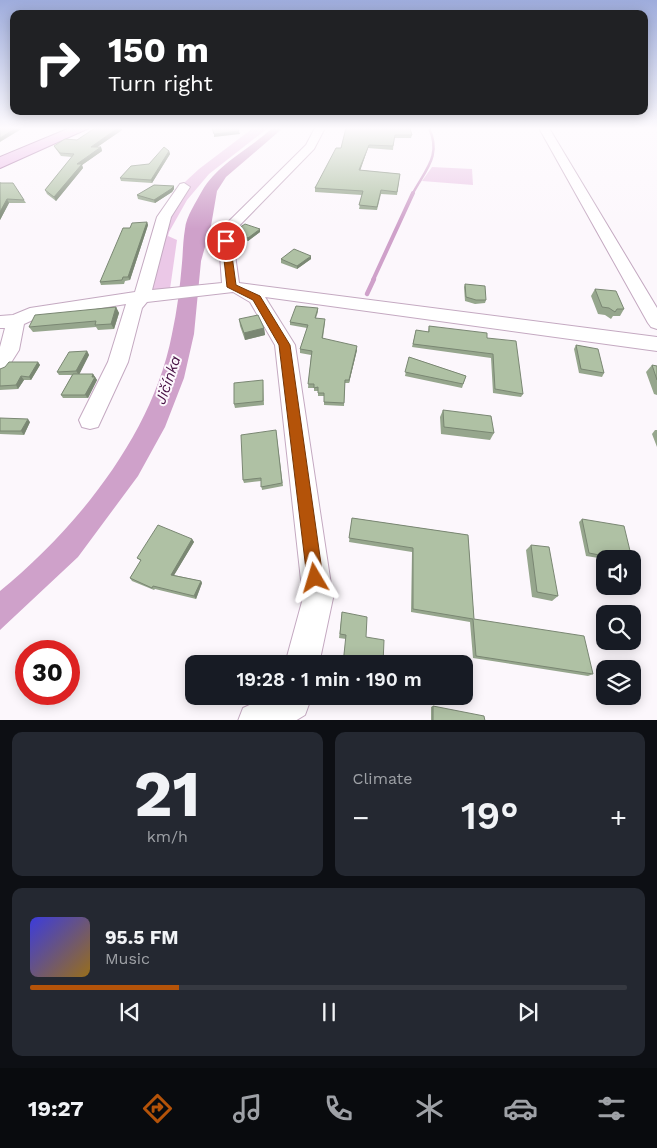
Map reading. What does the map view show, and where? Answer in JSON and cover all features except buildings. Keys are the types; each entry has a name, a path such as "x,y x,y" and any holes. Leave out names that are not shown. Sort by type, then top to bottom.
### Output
{"street":[{"path":"224,287 226,241 230,228 296,162"},
{"path":"563,162 657,323"},
{"path":"90,420 118,362 133,306 148,295 164,217 184,187"},
{"path":"224,287 257,298 285,345 318,598 304,655"},
{"path":"0,364 9,350 8,322 30,314 148,295 224,287 657,344"},
{"path":"256,720 289,705"}],"shaded area":[{"path":"209,162 225,162 209,174 187,200 169,232 168,236 177,240 170,289 136,291 174,195 172,194"},
{"path":"432,167 472,169 473,185 422,181"}],"water":[{"name":"Jičínka","path":"229,162 244,162 226,177 217,191 211,226 201,261 194,334 184,378 165,427 138,476 78,557 0,630 0,591 57,538 83,508 108,476 130,443 148,407 162,371 172,334 186,224 202,191 216,172"}],"waterway":[{"path":"412,194 431,162"},
{"path":"373,280 412,194"},
{"path":"367,294 374,279"}],"route":[{"path":"226,241 231,287 257,298 285,345 315,578"}]}
